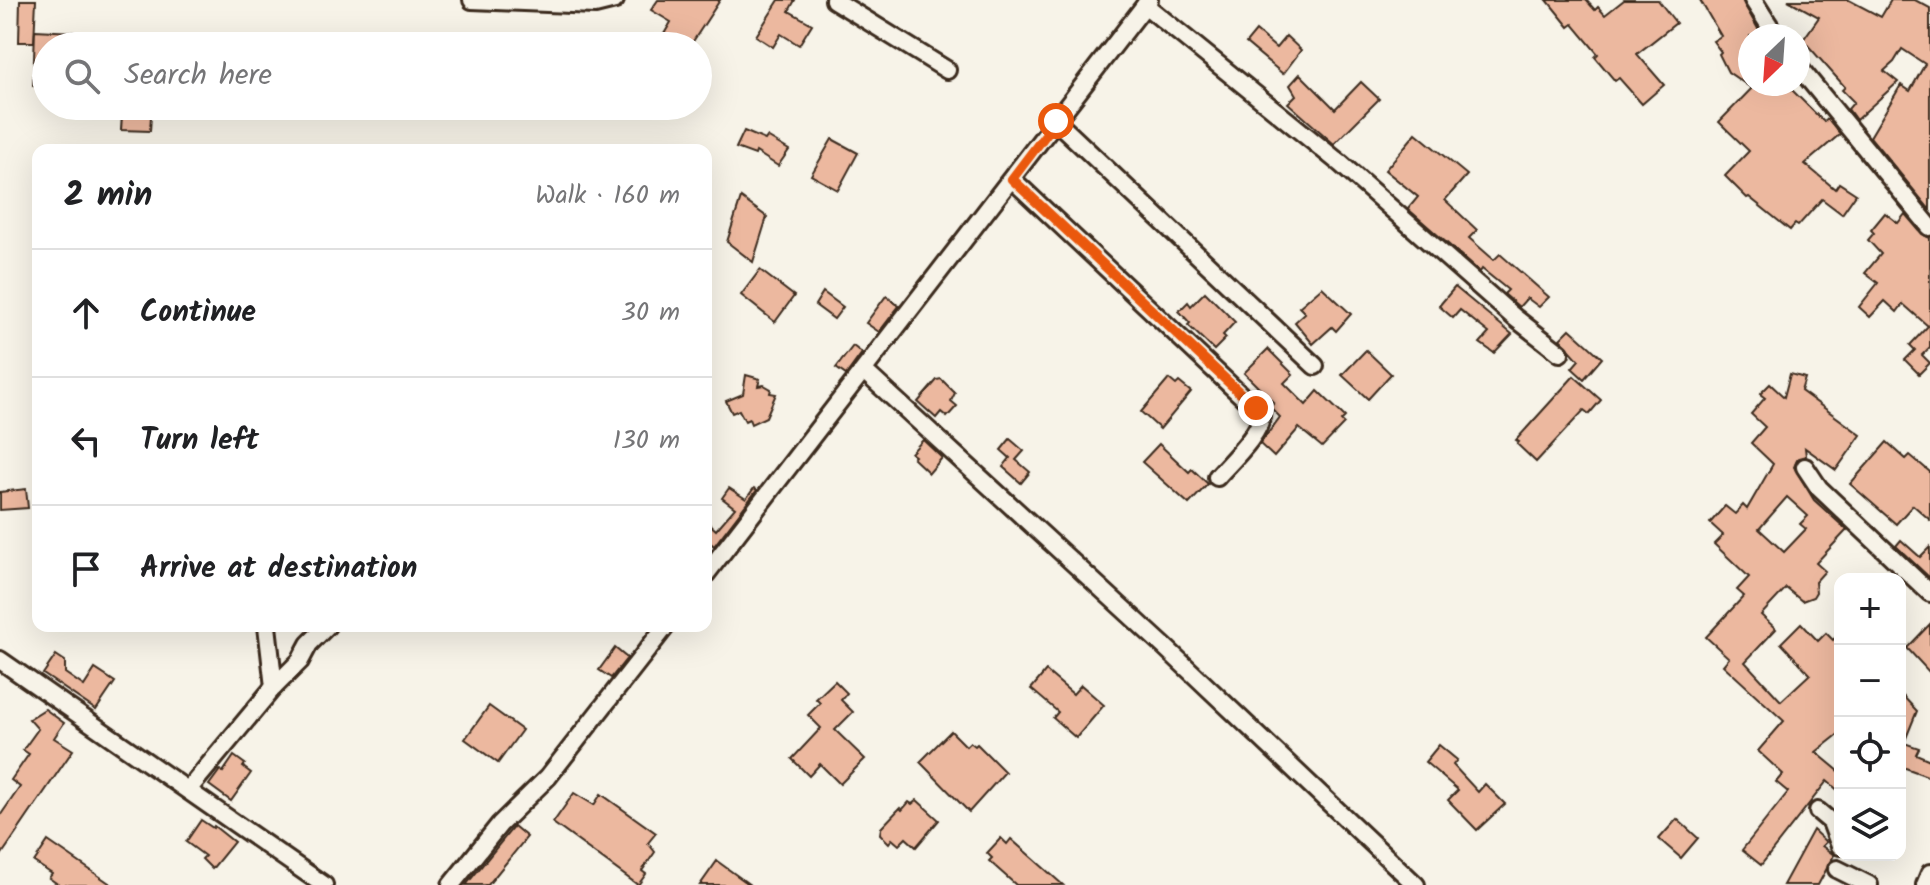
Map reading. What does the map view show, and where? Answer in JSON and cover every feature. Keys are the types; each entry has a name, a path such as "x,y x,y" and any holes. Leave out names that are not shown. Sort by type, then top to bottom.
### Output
{"street":[{"path":"472,0 595,5 615,0"},
{"path":"834,0 947,70"},
{"path":"1753,0 1768,24"},
{"path":"712,566 1147,2 1560,353"},
{"path":"1810,81 1930,227"},
{"path":"1056,121 1315,366"},
{"path":"1012,179 1261,414 1261,421 1254,433 1217,477"},
{"path":"864,371 1166,648 1416,885"},
{"path":"1805,467 1819,488 1930,593"},
{"path":"268,632 274,687"},
{"path":"188,790 274,687 300,661 309,644 321,632"},
{"path":"451,885 500,824 548,777 661,632"},
{"path":"0,660 324,885"},
{"path":"1818,811 1831,822 1834,830"},
{"path":"1836,870 1869,885"},
{"path":"1925,885 1930,873"}],"building":[{"path":"20,0 36,0 32,42 19,42"},
{"path":"658,0 720,0 699,32 665,32 671,22 651,10"},
{"path":"779,0 795,0 789,11 812,24 799,45 781,34 773,47 756,36"},
{"path":"1547,0 1586,0 1605,15 1624,0 1658,0 1676,23 1637,54 1664,85 1642,104 1619,78 1615,81 1573,24 1569,27"},
{"path":"1700,0 1742,0 1755,24 1738,24 1738,79 1728,72 1719,54 1721,52 1713,41 1721,36"},
{"path":"1788,0 1849,0 1881,17 1891,0 1915,0 1930,8 1930,210 1870,137 1901,85 1910,91 1925,64 1902,49 1884,71 1898,82 1856,120 1848,109 1854,102 1842,90 1845,87 1810,48 1810,30 1819,17"},
{"path":"1256,31 1276,48 1286,36 1301,50 1283,74 1246,43"},
{"path":"1300,74 1335,109 1361,82 1379,99 1334,144 1288,103 1296,95 1290,85"},
{"path":"1744,96 1798,96 1824,122 1828,119 1840,134 1805,164 1835,189 1839,183 1856,194 1842,214 1822,199 1798,226 1795,224 1790,230 1747,198 1725,176 1749,151 1719,122"},
{"path":"122,120 151,120 150,131 121,130"},
{"path":"744,131 765,140 767,137 789,150 778,166 756,152 755,155 736,148"},
{"path":"1416,133 1467,175 1445,200 1477,230 1469,238 1494,260 1500,254 1549,297 1539,307 1527,298 1519,307 1504,294 1508,290 1482,269 1480,272 1408,209 1418,197 1385,170"},
{"path":"832,139 858,153 838,190 811,175"},
{"path":"741,198 767,217 753,262 727,242"},
{"path":"1885,213 1898,223 1905,214 1922,234 1930,238 1930,347 1922,355 1930,363 1919,374 1905,360 1915,350 1910,345 1928,326 1903,304 1897,312 1885,301 1870,317 1859,307 1878,283 1865,273 1881,254 1868,240 1874,233 1871,230"},
{"path":"760,270 794,296 775,322 741,295"},
{"path":"1322,287 1351,314 1336,331 1332,327 1313,344 1295,322 1305,313 1299,307"},
{"path":"1455,287 1512,334 1494,353 1480,343 1489,333 1460,310 1453,318 1439,306"},
{"path":"823,292 843,307 834,319 815,305"},
{"path":"1205,292 1235,322 1214,350 1188,325 1190,323 1179,311 1188,302 1191,306"},
{"path":"886,296 899,306 879,332 866,323"},
{"path":"1570,329 1602,358 1584,379 1572,368 1579,360 1560,339"},
{"path":"853,346 862,353 846,375 836,368"},
{"path":"1268,349 1293,374 1284,383 1306,405 1318,391 1345,417 1341,421 1344,424 1322,447 1299,428 1274,457 1260,444 1280,417 1270,407 1274,403 1244,373"},
{"path":"1366,350 1391,374 1368,399 1342,375"},
{"path":"1790,374 1805,378 1801,391 1861,435 1836,470 1805,448 1806,456 1798,458 1794,467 1814,500 1847,530 1816,563 1825,571 1815,582 1813,597 1802,601 1786,588 1761,615 1776,629 1745,662 1781,701 1810,674 1781,643 1801,623 1818,641 1826,633 1834,639 1834,738 1816,752 1834,767 1834,787 1827,781 1761,865 1742,850 1788,792 1776,782 1783,774 1758,751 1784,721 1723,665 1729,658 1706,637 1744,596 1737,590 1749,577 1714,544 1723,535 1710,523 1725,506 1735,514 1743,505 1747,509 1773,464 1751,443 1765,427 1751,414 1765,398 1760,394 1770,384 1784,397","holes":["1787,497 1808,516 1800,524 1806,529 1784,552 1759,529"]},
{"path":"746,375 760,379 758,386 764,385 771,389 770,393 776,394 766,417 751,424 749,419 745,421 739,410 732,413 726,401 743,394"},
{"path":"1574,376 1601,400 1589,414 1584,410 1536,462 1516,440"},
{"path":"941,379 955,393 951,401 957,406 947,417 941,412 936,418 918,402"},
{"path":"1169,379 1176,385 1179,382 1191,392 1160,429 1141,412"},
{"path":"1010,439 1024,451 1016,460 1030,472 1021,483 1003,467 1010,458 1001,450"},
{"path":"923,440 942,458 929,473 911,453"},
{"path":"1887,442 1906,459 1910,455 1930,472 1930,520 1913,505 1896,524 1850,484"},
{"path":"1159,444 1189,472 1192,469 1208,484 1189,504 1142,462"},
{"path":"729,488 746,499 754,488 757,490 714,546 712,526 716,530 735,508 722,498"},
{"path":"26,489 28,508 0,510 0,492"},
{"path":"1901,540 1920,557 1930,547 1930,578 1896,546"},
{"path":"1930,624 1930,673 1907,648"},
{"path":"615,648 627,658 611,678 599,670"},
{"path":"56,655 65,661 65,673 84,686 95,669 115,682 96,710 43,674"},
{"path":"1046,671 1073,694 1081,685 1104,705 1076,738 1053,718 1058,712 1031,689"},
{"path":"835,681 847,693 841,700 853,712 835,730 865,759 840,784 820,764 809,776 792,759 821,728 808,715 820,703 816,699"},
{"path":"1906,699 1917,711 1906,738"},
{"path":"489,706 522,730 498,763 465,739"},
{"path":"45,709 64,723 54,738 73,750 0,857 0,816 20,787 11,780 29,754 23,750 38,729 29,719"},
{"path":"951,731 966,746 970,742 975,746 977,744 1005,772 969,812 920,762"},
{"path":"1906,744 1919,748 1916,754 1930,760 1930,777 1906,768"},
{"path":"1439,745 1457,760 1453,765 1478,792 1485,784 1505,804 1477,830 1448,800 1458,790 1425,762"},
{"path":"234,756 251,773 231,801 209,785"},
{"path":"574,793 594,805 601,794 656,833 648,843 655,852 642,871 646,874 638,885 553,823"},
{"path":"917,800 939,820 916,847 906,838 899,845 892,839 889,843 880,834 881,828 900,808 902,810 909,802 912,804"},
{"path":"1677,819 1698,838 1681,858 1659,839"},
{"path":"201,820 234,842 212,869 202,859 205,856 186,842"},
{"path":"514,826 527,837 488,885 466,885"},
{"path":"1813,830 1826,842 1822,846 1834,855 1818,885 1783,885"},
{"path":"1001,838 1007,844 1011,839 1063,885 1016,885 989,861 992,858 987,853"},
{"path":"48,841 112,885 59,885 49,878 52,874 34,862"},
{"path":"717,861 750,885 700,885"}],"route":[{"path":"1056,121 1012,179 1256,408"}]}
